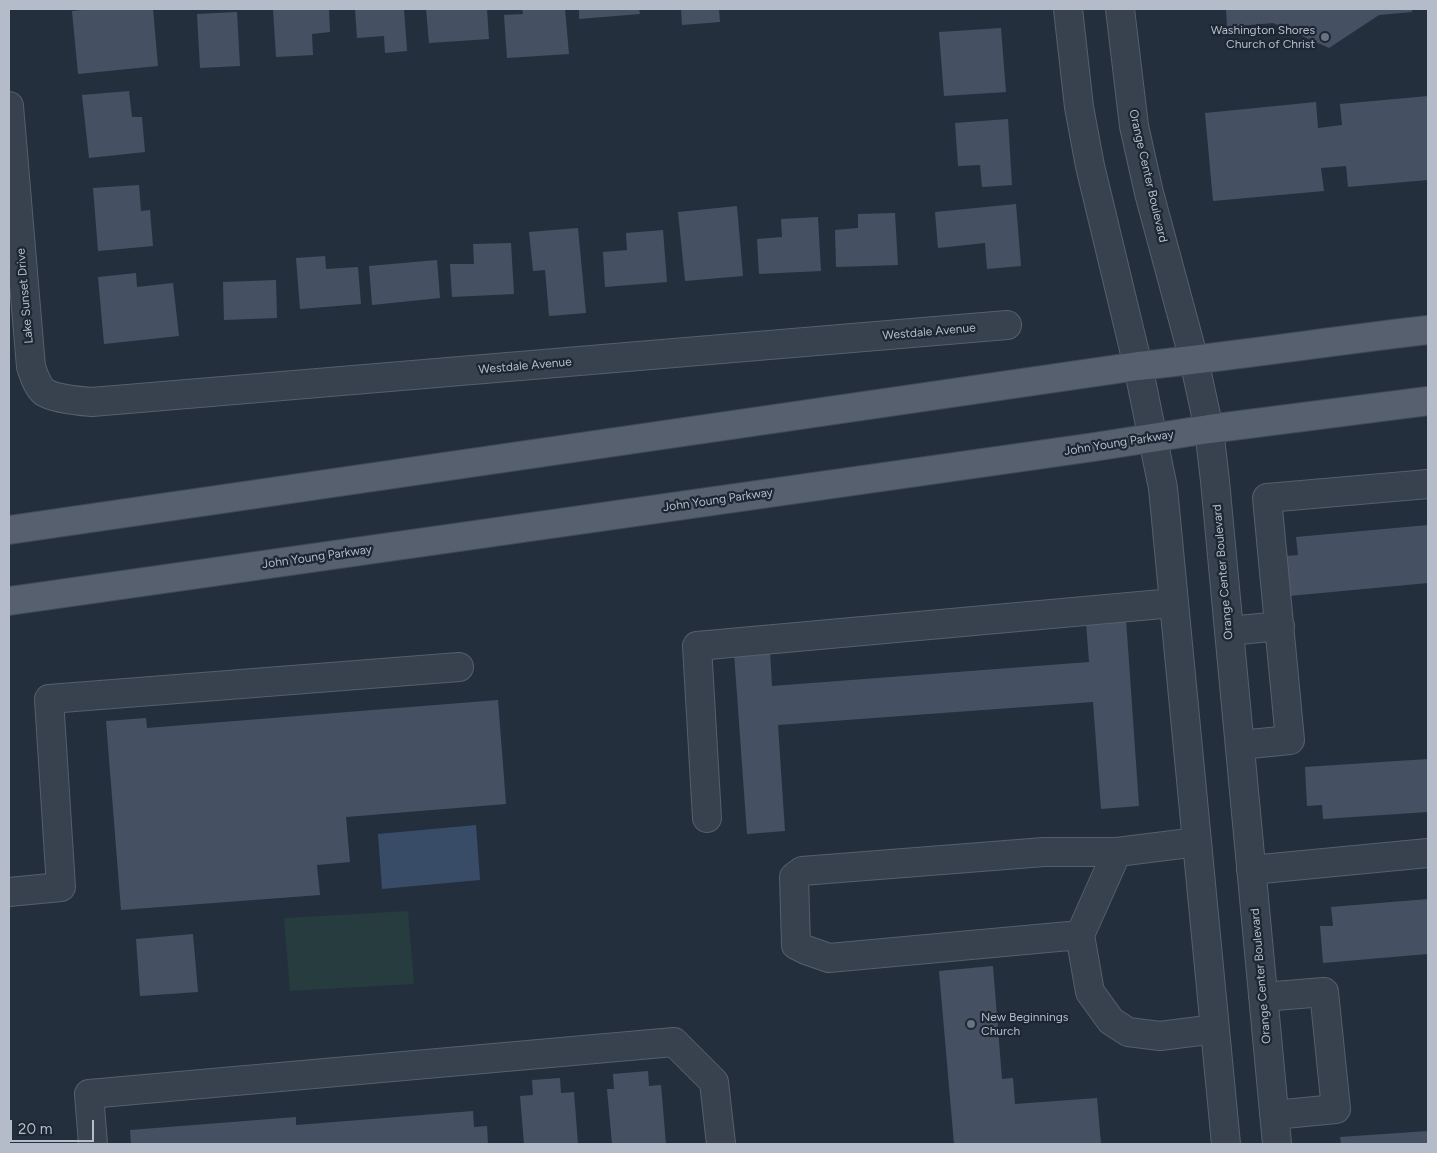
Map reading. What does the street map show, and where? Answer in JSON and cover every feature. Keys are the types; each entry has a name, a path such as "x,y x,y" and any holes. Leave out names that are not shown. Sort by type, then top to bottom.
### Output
{"main road":[{"path":"9,530 1138,366 1428,330"},
{"name":"John Young Parkway","path":"9,601 1154,439 1208,429 1428,401"}],"street":[{"path":"1068,9 1079,107 1090,166 1138,366 1154,439 1162,488 1226,1144"},
{"name":"Orange Center Boulevard","path":"1120,9 1134,126 1149,193 1194,360 1208,429 1215,481 1277,1144"},
{"name":"Lake Sunset Drive","path":"9,106 30,367 35,380 44,392"},
{"name":"Westdale Avenue","path":"44,392 66,400 92,402 1007,325"},
{"path":"1240,745 1290,740 1267,498 1428,484"},
{"path":"707,818 697,646 1173,603"},
{"path":"1229,631 1280,626"},
{"path":"9,892 61,887 49,699 459,667"},
{"path":"1080,935 828,958 796,945 794,877 802,871 1044,852 1117,852 1197,842"},
{"path":"1117,852 1080,935 1090,992 1111,1021 1128,1032 1160,1036 1215,1029"},
{"path":"1251,870 1428,853"},
{"path":"1263,997 1324,992 1336,1109 1274,1115"},
{"path":"93,1144 89,1094 674,1042 714,1082 721,1144"}],"green space":[{"path":"408,911 414,984 290,991 284,918"}],"water":[{"path":"476,825 480,880 382,889 378,834"}],"building":[{"path":"153,9 158,66 78,74 72,11"},
{"path":"273,9 329,9 330,32 312,34 313,55 276,57"},
{"path":"355,9 404,9 407,51 385,53 384,36 357,38"},
{"path":"426,9 487,9 489,39 429,43"},
{"path":"522,9 565,9 569,54 507,58 504,15 523,14"},
{"path":"579,9 639,9 640,14 579,19"},
{"path":"681,9 719,9 720,22 682,25"},
{"name":"Washington Shores Church of Christ","path":"1226,9 1412,9 1412,12 1379,15 1329,48 1273,23 1227,27"},
{"path":"237,12 240,66 200,68 197,14"},
{"path":"1001,28 1006,92 944,96 939,32"},
{"path":"129,91 132,117 142,117 145,152 89,158 82,95"},
{"path":"1428,96 1428,180 1348,187 1346,166 1321,168 1324,191 1213,201 1205,113 1316,102 1318,128 1342,125 1340,104"},
{"path":"1008,119 1012,185 982,187 980,165 958,166 955,123"},
{"path":"139,185 141,211 150,210 153,246 98,251 93,188"},
{"path":"1016,204 1021,266 987,269 985,243 938,248 935,212"},
{"path":"737,206 743,276 685,281 678,212"},
{"path":"895,213 898,265 836,267 835,230 858,228 858,214"},
{"path":"818,217 821,271 759,274 757,239 782,237 781,219"},
{"path":"578,228 586,313 549,316 545,270 533,271 529,232"},
{"path":"663,230 667,282 605,287 603,252 627,250 626,233"},
{"path":"511,243 514,294 452,297 450,264 474,264 473,244"},
{"path":"325,256 326,269 358,267 361,304 300,309 296,258"},
{"path":"437,260 440,298 372,305 369,266"},
{"path":"136,273 137,287 173,283 179,336 104,344 98,277"},
{"path":"276,280 277,318 224,320 223,282"},
{"path":"1428,525 1428,583 1289,596 1285,556 1298,555 1296,537"},
{"path":"1126,619 1139,806 1101,809 1093,702 778,725 785,831 747,834 734,653 770,650 772,686 1089,662 1086,622"},
{"path":"498,700 506,804 346,817 350,862 317,865 320,895 121,910 106,721 146,718 147,728"},
{"path":"1428,759 1428,812 1323,819 1322,805 1307,806 1305,767"},
{"path":"1428,899 1428,954 1323,963 1320,926 1333,926 1331,907"},
{"path":"193,934 198,992 140,996 136,939"},
{"name":"New Beginnings Church","path":"993,966 1002,1079 1013,1078 1015,1104 1097,1098 1101,1144 954,1144 939,971"},
{"path":"648,1071 649,1086 661,1085 666,1144 612,1144 607,1089 614,1089 613,1074"},
{"path":"560,1078 561,1093 574,1092 578,1144 524,1144 520,1096 533,1095 532,1080"},
{"path":"473,1111 474,1127 487,1126 488,1144 131,1144 130,1130 296,1117 296,1125"},
{"path":"1428,1131 1428,1144 1341,1144 1340,1137"}],"place":[{"name":"Washington Shores Church of Christ","path":"1325,37"},
{"name":"New Beginnings Church","path":"971,1024"}]}
